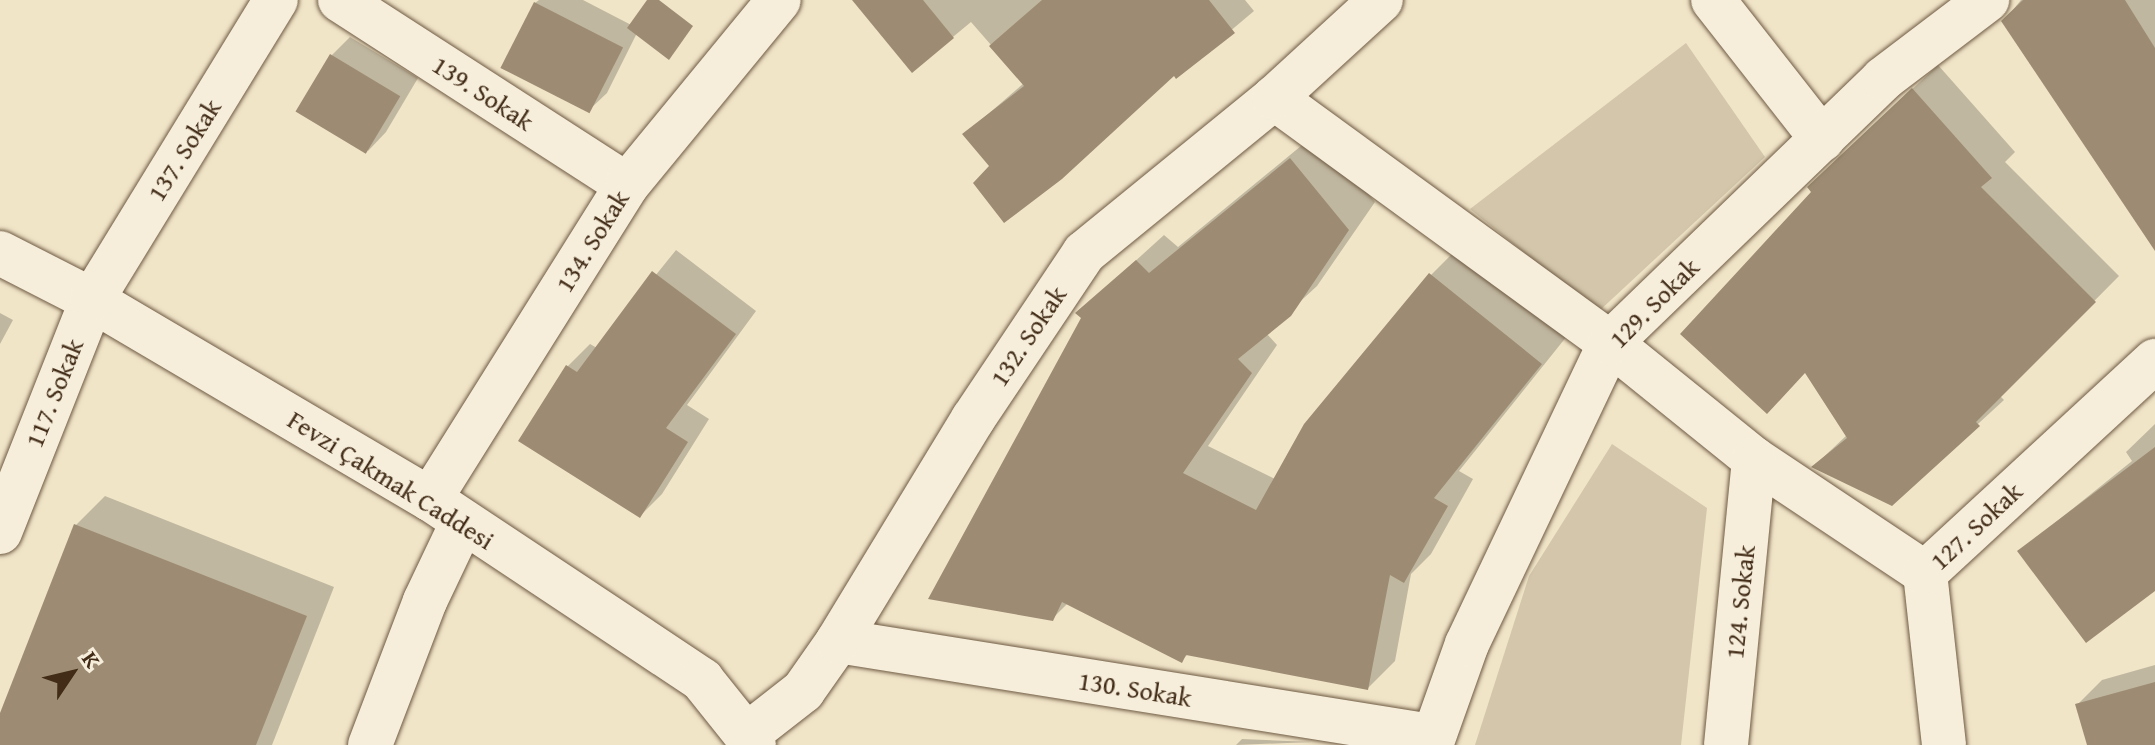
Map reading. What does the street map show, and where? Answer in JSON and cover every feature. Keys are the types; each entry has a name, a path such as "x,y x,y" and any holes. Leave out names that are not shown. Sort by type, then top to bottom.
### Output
{"street":[{"name":"137. Sokak","path":"92,300 276,0"},
{"name":"139. Sokak","path":"340,0 627,185"},
{"name":"134. Sokak","path":"370,745 425,601 446,511 627,185 779,0"},
{"name":"132. Sokak","path":"751,740 803,691 838,641 973,419 1084,253 1274,98 1381,0"},
{"path":"1713,0 1822,139"},
{"name":"129. Sokak","path":"1432,741 1467,644 1610,343 1883,79 1987,0"},
{"path":"1274,98 1610,343 1754,459 1925,573"},
{"name":"Fevzi Çakmak Caddesi","path":"0,253 92,300 446,511 702,680 751,740"},
{"name":"117. Sokak","path":"0,532 92,300"},
{"name":"127. Sokak","path":"1944,745 1925,573 2155,361"},
{"name":"124. Sokak","path":"1726,745 1754,459"},
{"name":"130. Sokak","path":"838,641 1432,741"}],"shaded area":[{"path":"1686,43 1765,157 1598,312 1470,209"},
{"path":"1612,444 1707,508 1681,745 1475,745 1529,576"}],"building":[{"path":"647,0 659,0 693,26 669,60 627,28"},
{"path":"852,0 923,0 954,38 912,73"},
{"path":"1042,0 1209,0 1235,33 1176,79 1174,76 1062,179 1004,223 973,183 989,166 962,134 1024,86 989,46"},
{"path":"2023,0 2125,0 2155,48 2155,251 2001,21"},
{"path":"534,2 623,47 590,113 500,68"},
{"path":"330,54 400,96 366,154 295,111"},
{"path":"1912,88 1992,178 1981,187 2096,302 1976,422 1980,426 1892,506 1811,467 1847,438 1805,373 1767,414 1680,334 1811,192 1807,187"},
{"path":"1290,158 1349,230 1291,316 1238,359 1252,373 1183,473 1256,510 1304,424 1429,273 1542,364 1434,498 1448,506 1404,583 1390,575 1368,690 1186,655 1182,663 1062,602 1053,621 928,599 1081,318 1075,313 1136,260 1149,273"},
{"path":"652,271 736,334 666,428 688,442 640,518 518,441 566,365 577,372"},
{"path":"2155,447 2155,591 2086,643 2017,551"},
{"path":"74,524 307,616 256,745 0,745 0,713"},
{"path":"2155,682 2155,745 2087,745 2075,704"}]}
